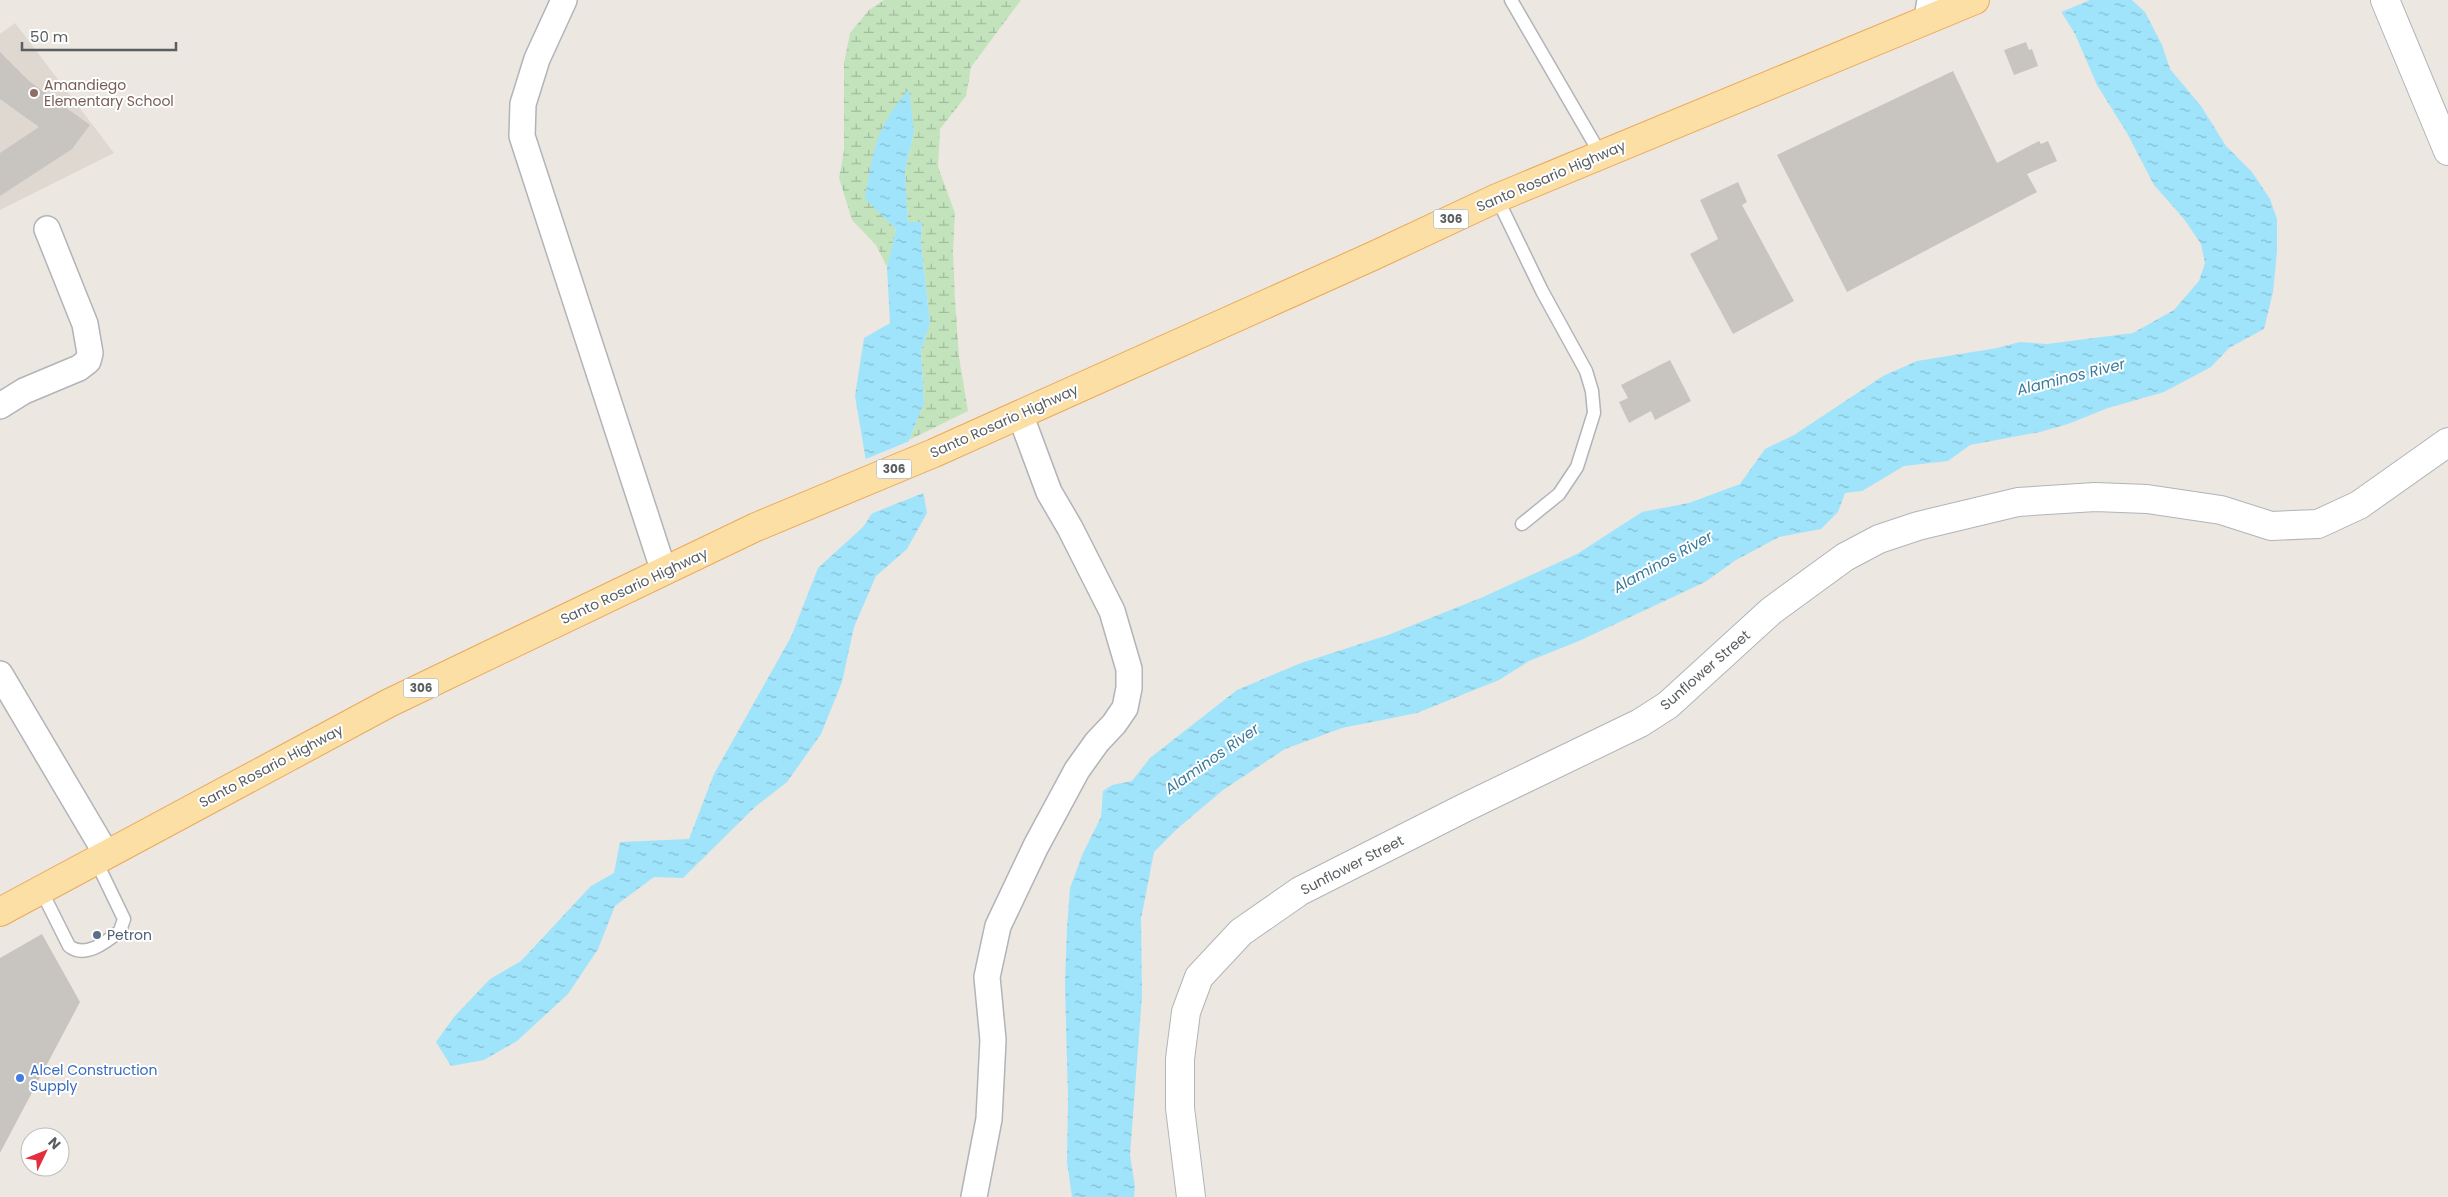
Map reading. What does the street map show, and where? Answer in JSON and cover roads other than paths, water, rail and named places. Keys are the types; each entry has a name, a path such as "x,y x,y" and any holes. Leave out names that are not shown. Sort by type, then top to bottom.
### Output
{"main road":[{"name":"Santo Rosario Highway","path":"0,912 389,703 756,527 934,453 1373,256 1497,198 1928,9 1975,0"}],"street":[{"path":"564,0 537,59 523,104 522,136 664,572"},
{"path":"2385,0 2448,150"},
{"path":"0,406 24,391 79,368 88,360 90,353 85,324 47,229"},
{"path":"974,1197 989,1119 993,1040 987,977 998,926 1036,846 1077,770 1125,708 1129,688 1129,669 1112,612 1070,528 1049,492 1020,414"},
{"name":"Sunflower Street","path":"1191,1197 1180,1108 1180,1059 1186,1012 1199,977 1242,932 1300,891 1464,808 1640,723 1668,705 1771,611 1845,557 1879,539 1918,526 2018,502 2095,497 2147,499 2221,510 2272,526 2318,524 2359,505 2448,442"},
{"path":"0,674 102,858"}],"lane":[{"path":"1511,0 1601,154"},
{"path":"1497,198 1542,291 1586,371 1592,391 1594,412 1577,467 1559,494 1522,524"},
{"path":"41,890 69,946 76,951 83,952 91,949 120,931 124,920 102,858"}],"water":[{"name":"Alaminos River","path":"2054,0 2132,0 2145,12 2162,45 2170,69 2201,106 2226,146 2252,172 2270,199 2277,219 2277,252 2273,292 2264,329 2229,348 2211,367 2164,392 2108,408 2068,424 2040,432 1970,445 1948,461 1904,466 1862,491 1845,493 1838,512 1821,529 1779,537 1736,560 1705,582 1579,641 1529,661 1499,680 1417,713 1342,728 1285,749 1223,790 1177,829 1154,852 1141,919 1142,996 1130,1155 1135,1187 1134,1197 1072,1197 1067,1162 1068,1099 1065,985 1070,888 1083,853 1101,817 1103,791 1112,785 1132,781 1150,758 1237,690 1301,663 1388,635 1483,597 1577,554 1642,512 1689,503 1740,484 1765,449 1794,435 1883,376 1917,361 1997,348 2020,342 2047,344 2133,333 2174,310 2199,281 2205,263 2201,244 2184,219 2154,185 2127,133 2097,85 2075,34"},
{"path":"909,89 914,132 905,171 908,222 922,222 921,243 930,323 921,351 924,403 909,440 908,455 868,473 855,396 864,338 890,323 887,267 896,229 865,199 878,140 889,115"},
{"path":"921,479 927,513 907,549 876,576 854,627 842,682 821,734 787,782 755,807 683,878 654,877 615,906 598,949 568,994 517,1041 484,1060 451,1066 436,1042 454,1017 490,979 521,961 591,886 614,873 620,842 689,839 714,774 791,637 818,568 863,527 883,497"}],"place":[{"name":"Amandiego Elementary School","path":"34,93"},
{"name":"Petron","path":"97,935"},
{"name":"Alcel Construction Supply","path":"20,1078"}]}
